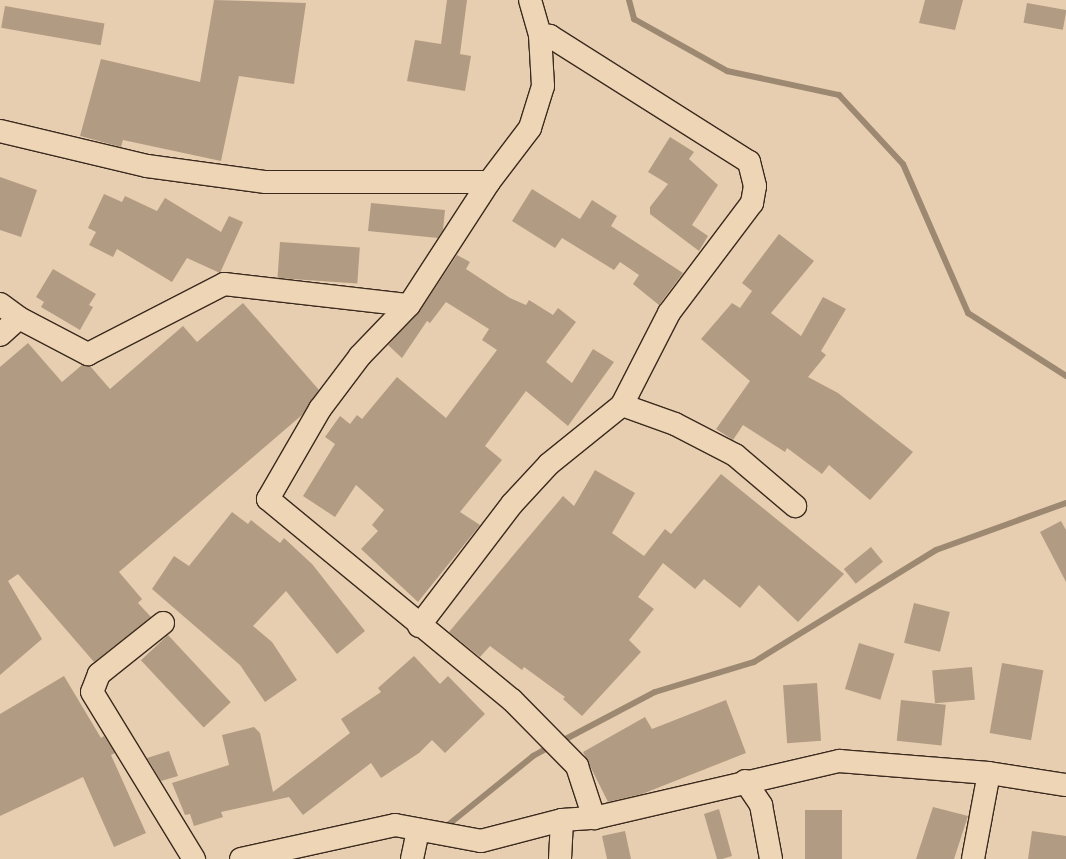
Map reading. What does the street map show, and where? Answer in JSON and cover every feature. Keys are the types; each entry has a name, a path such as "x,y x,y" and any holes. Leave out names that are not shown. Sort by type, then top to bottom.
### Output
{"street":[{"path":"530,0 540,35 543,86 530,128 489,182 409,304 360,356 320,409 268,499 419,626 512,700 577,766 594,818"},
{"path":"419,626 512,504 549,464 622,405 669,313 752,203 755,186 749,162 550,36 540,35"},
{"path":"0,131 147,166 266,182 489,182"},
{"path":"0,304 19,318 88,354 224,284 409,304"},
{"path":"0,335 19,318"},
{"path":"622,405 675,424 735,455 796,506"},
{"path":"163,624 99,674 92,692 194,859"},
{"path":"241,859 395,825 481,842 562,820 594,818 745,781 839,761 989,773 1066,785"},
{"path":"973,859 989,773"},
{"path":"745,781 762,804 771,859"},
{"path":"560,859 562,820"},
{"path":"412,859 418,830"}],"building":[{"path":"214,0 306,3 294,84 239,76 221,161 123,140 121,147 80,136 101,59 200,82"},
{"path":"447,0 467,0 460,54 471,56 465,91 407,81 415,40 441,44"},
{"path":"925,0 963,0 955,30 919,23"},
{"path":"1027,3 1066,10 1063,30 1024,23"},
{"path":"5,6 104,24 101,45 1,28"},
{"path":"670,137 694,152 689,159 718,185 692,225 708,236 699,251 650,214 650,207 668,184 648,172"},
{"path":"0,177 37,190 21,237 0,230"},
{"path":"532,189 580,219 592,200 617,216 611,226 683,273 659,305 633,284 639,275 620,262 614,270 562,238 555,248 512,221"},
{"path":"104,194 122,202 125,196 157,211 165,198 221,232 229,216 243,222 220,273 187,258 172,282 117,249 113,257 89,245 96,232 88,228"},
{"path":"371,203 445,210 443,230 438,238 368,231"},
{"path":"779,234 814,261 771,313 801,336 823,297 846,309 821,351 826,355 808,377 838,393 913,452 870,500 829,465 822,474 787,448 785,452 743,425 733,440 716,429 750,381 701,339 732,303 740,308 752,291 742,283"},
{"path":"280,242 360,248 357,283 277,278"},
{"path":"457,255 470,262 466,269 510,298 526,305 529,300 553,315 558,308 576,322 546,362 572,383 593,349 614,362 568,426 526,391 485,446 502,460 460,512 480,525 418,602 361,549 378,531 372,525 384,510 356,485 335,517 303,496 335,444 325,437 340,416 350,424 357,415 362,419 397,377 446,418 497,350 482,340 489,329 446,302 430,323 427,321 402,358 388,345 419,312"},
{"path":"53,269 96,294 89,305 93,307 80,330 41,307 44,302 36,297"},
{"path":"243,303 319,390 302,415 119,572 142,599 138,603 151,617 94,662 18,574 8,581 42,639 0,675 0,367 28,343 62,382 82,365 90,366 110,389 183,326 197,342"},
{"path":"595,470 635,493 612,533 644,556 665,529 671,534 721,474 844,574 798,622 759,585 740,608 704,579 695,589 663,563 638,597 654,609 629,640 641,652 582,716 563,699 565,697 524,667 522,670 490,646 480,657 449,632 563,496 574,506"},
{"path":"232,512 248,524 251,520 280,543 284,538 312,564 365,631 337,654 286,591 253,626 272,642 297,680 265,702 240,665 152,589 174,556 189,566"},
{"path":"1061,521 1066,530 1066,582 1040,532"},
{"path":"871,547 883,562 856,584 844,569"},
{"path":"914,603 950,612 940,652 904,643"},
{"path":"168,635 231,702 204,728 141,660"},
{"path":"859,643 894,654 880,700 845,689"},
{"path":"414,656 440,684 448,676 485,714 445,753 432,740 419,753 381,778 371,763 303,815 289,797 221,812 223,817 194,826 190,814 185,815 172,783 229,765 222,735 254,727 260,733 273,792 350,733 341,719 381,692 378,688"},
{"path":"1002,663 1043,670 1031,740 990,733"},
{"path":"972,667 975,700 935,703 932,670"},
{"path":"64,676 101,738 104,736 115,753 111,755 146,833 114,847 83,777 0,816 0,714"},
{"path":"817,683 821,741 787,743 783,685"},
{"path":"726,700 746,753 642,794 608,802 583,752 645,717 652,729"},
{"path":"901,700 946,705 941,745 897,741"},
{"path":"169,751 178,776 161,781 147,758"},
{"path":"933,807 968,816 954,859 916,859"},
{"path":"719,809 732,856 722,859 717,859 704,814"},
{"path":"805,810 842,810 842,859 805,859"},
{"path":"625,831 631,859 607,859 602,836"},
{"path":"1032,831 1066,836 1066,859 1028,859"}],"waterway":[{"path":"629,0 634,19 727,71 839,95 903,164 968,313 1066,376"},
{"path":"560,742 655,692 754,662 936,550 1066,503"},
{"path":"443,829 533,756 551,746"}]}
